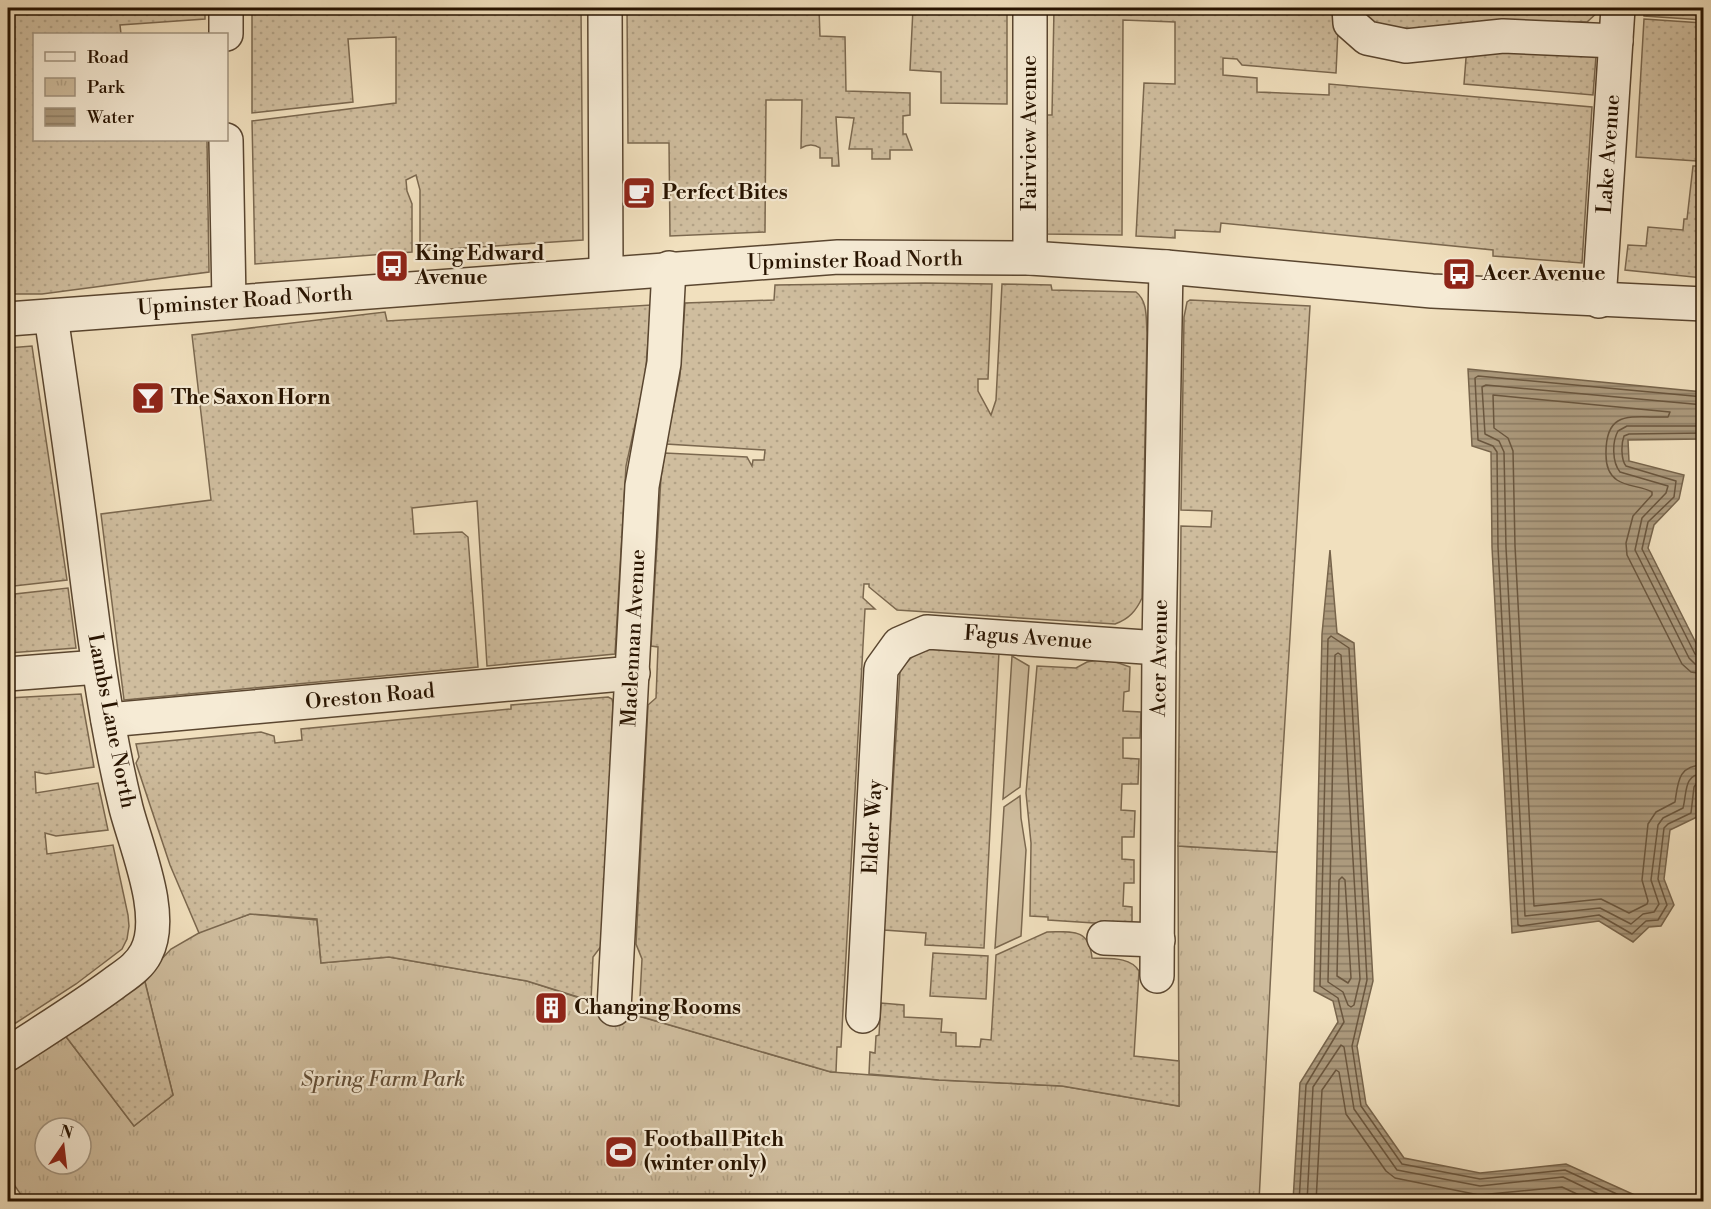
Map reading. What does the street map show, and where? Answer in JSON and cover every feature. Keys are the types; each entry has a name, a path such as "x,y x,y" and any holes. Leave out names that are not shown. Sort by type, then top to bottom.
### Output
{"street":[{"path":"226,8 226,33"},
{"path":"606,8 606,273"},
{"name":"Fairview Avenue","path":"1030,8 1030,258"},
{"path":"1349,8 1350,22 1367,38 1406,46 1503,36 1616,40"},
{"name":"Lake Avenue","path":"1599,301 1618,8"},
{"path":"226,141 229,302"},
{"name":"Upminster Road North","path":"8,319 838,257 1030,258 1166,267 1421,290 1599,301 1704,304"},
{"name":"Acer Avenue","path":"1157,976 1166,267"},
{"name":"Maclennan Avenue","path":"614,1009 642,486 664,363 669,268"},
{"name":"Lambs Lane North","path":"8,1054 136,966 146,953 153,936 153,917 147,884 126,807 98,667 75,480 51,316"},
{"name":"Fagus Avenue","path":"899,644 927,632 1160,648"},
{"name":"Elder Way","path":"863,1016 881,669 899,644"},
{"path":"8,674 98,667"},
{"name":"Oreston Road","path":"108,720 633,673"},
{"path":"1104,938 1158,940"}],"green space":[{"path":"8,8 205,8 205,19 120,25 121,33 33,33 33,141 207,141 209,272 42,294 8,294"},
{"path":"252,8 581,8 583,240 420,251 420,190 416,175 406,180 412,204 412,252 255,264 252,121 396,103 396,37 348,39 353,102 252,113"},
{"path":"627,8 819,8 820,36 845,37 846,91 910,93 910,115 903,116 903,134 906,134 912,150 890,150 890,159 872,159 872,149 849,149 854,118 836,117 839,166 832,166 832,158 820,158 820,148 811,145 801,148 802,100 766,100 765,232 670,236 669,143 628,143"},
{"path":"913,8 1007,8 1007,104 941,103 941,72 910,70"},
{"path":"1054,8 1339,8 1336,73 1242,65 1237,59 1223,58 1223,75 1257,78 1257,92 1329,95 1329,84 1592,107 1582,263 1493,256 1493,250 1221,223 1220,232 1175,230 1175,238 1136,236 1144,83 1175,84 1175,22 1123,20 1122,235 1046,234 1046,115 1052,115"},
{"path":"1364,8 1598,8 1598,12 1587,22 1521,21 1433,30 1376,26 1365,17"},
{"path":"1644,8 1703,8 1703,20 1644,16"},
{"path":"1644,19 1703,23 1704,155 1697,161 1636,157"},
{"path":"1474,51 1596,56 1593,95 1464,84 1466,58"},
{"path":"1703,163 1703,278 1625,270 1628,245 1646,246 1648,227 1683,230 1684,219 1687,219 1693,166 1700,166"},
{"path":"992,284 988,379 978,379 978,391 991,415 996,400 1002,284 1051,285 1052,290 1136,292 1143,300 1147,333 1142,598 1132,614 1115,624 897,610 869,587 869,584 864,584 863,598 875,609 865,609 841,1047 837,1047 836,1072 831,1072 639,1016 642,959 636,944 648,705 656,698 658,647 651,646 661,477 665,453 747,457 752,466 753,460 764,460 765,450 666,444 680,376 685,303 774,300 775,285"},
{"path":"1190,300 1310,306 1277,852 1178,846 1181,526 1211,527 1212,511 1181,510 1184,317 1187,302"},
{"path":"651,305 645,379 626,466 615,654 487,666 477,501 412,508 414,534 462,532 468,537 478,667 124,700 101,514 211,500 192,335 385,312 387,321"},
{"path":"32,346 67,580 14,586 13,583 8,582 8,348"},
{"path":"68,588 76,648 8,653 8,598 15,597 15,594"},
{"path":"926,649 999,652 984,948 925,945 926,933 884,930 900,672 911,658"},
{"path":"1012,656 1029,666 1020,787 1003,799"},
{"path":"1110,660 1130,667 1129,691 1124,692 1123,711 1141,712 1140,738 1123,738 1123,758 1139,759 1138,784 1122,784 1121,810 1135,811 1134,837 1122,837 1122,859 1134,860 1134,883 1124,883 1123,906 1132,907 1132,921 1125,925 1048,920 1048,917 1030,916 1031,843 1026,793 1037,666 1076,668 1087,662"},
{"path":"81,694 94,767 46,774 35,772 36,793 98,783 108,830 56,836 45,833 47,854 113,845 128,915 127,939 122,949 76,984 8,1028 8,698"},
{"path":"608,697 613,703 602,945 593,957 591,1001 527,981 389,957 321,963 317,919 250,914 199,933 170,865 136,763 139,757 136,744 261,732 274,736 275,743 302,740 301,729 511,709 511,705"},
{"path":"1020,796 1026,850 1021,936 995,948 1004,807"},
{"name":"Spring Farm Park","path":"1178,846 1277,852 1259,1201 26,1202 8,1176 8,1075 64,1034 134,1126 173,1095 144,978 171,949 204,930 250,914 317,920 321,963 389,957 527,981 614,1009 831,1072 1062,1086 1179,1106"},
{"path":"1047,932 1077,933 1087,941 1092,958 1124,961 1135,966 1139,971 1134,1056 1179,1061 1179,1106 1062,1086 869,1074 870,1052 875,1053 876,1036 879,1035 881,1003 904,1005 904,1017 942,1019 941,1032 956,1033 956,1046 980,1047 981,1039 991,1040 996,955"},
{"path":"933,953 988,956 986,999 930,996"},
{"path":"144,978 173,1095 134,1126 64,1034"}],"water":[{"path":"1468,369 1703,392 1703,439 1628,440 1629,461 1684,475 1679,499 1654,525 1648,548 1703,657 1704,789 1700,786 1697,817 1670,830 1664,879 1674,905 1661,926 1649,927 1633,942 1599,921 1512,933 1492,547 1491,452 1472,446"},
{"path":"1330,550 1337,633 1354,643 1373,981 1357,1046 1366,1104 1404,1158 1480,1173 1566,1164 1648,1201 1293,1201 1300,1083 1338,1022 1333,1001 1314,991 1322,634"}],"place":[{"name":"Perfect Bites","path":"639,193"},
{"name":"King Edward Avenue","path":"392,266"},
{"name":"Acer Avenue","path":"1459,274"},
{"name":"The Saxon Horn","path":"148,398"},
{"name":"Changing Rooms","path":"551,1008"},
{"name":"Football Pitch (winter only)","path":"621,1152"}]}
